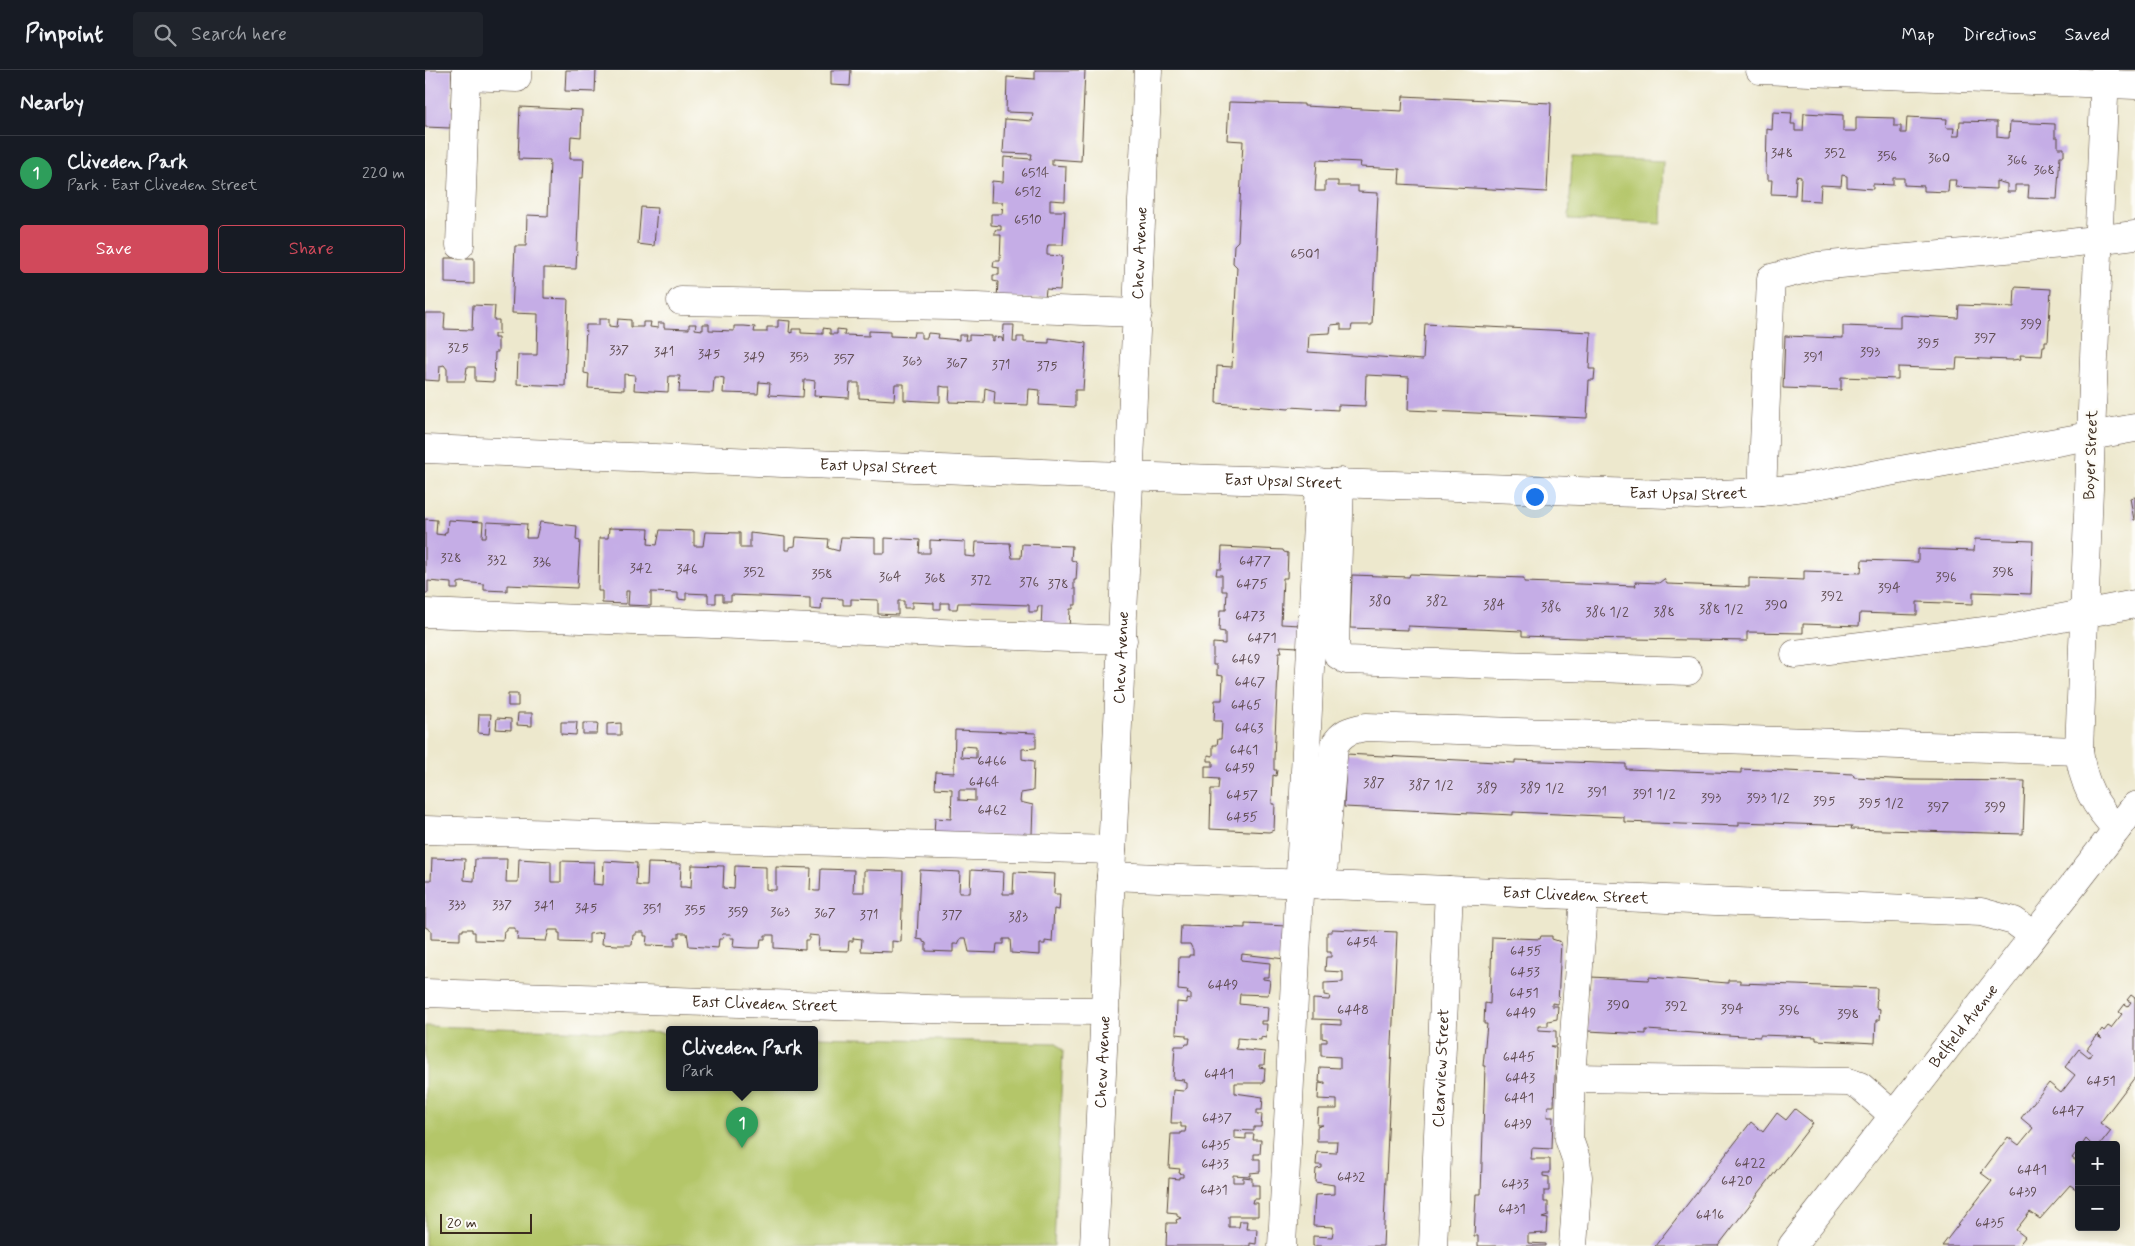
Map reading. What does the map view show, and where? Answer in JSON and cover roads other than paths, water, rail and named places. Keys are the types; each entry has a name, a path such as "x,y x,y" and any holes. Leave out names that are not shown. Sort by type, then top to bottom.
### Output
{"street":[{"path":"460,245 466,73 517,78 517,70"},
{"name":"Chew Avenue","path":"1094,1246 1149,70"},
{"path":"1774,70 2105,77 2135,85"},
{"name":"Boyer Street","path":"2105,77 2079,751 2081,773 2091,797 2102,813 2117,829"},
{"path":"1762,492 1771,278 1818,266 2135,235"},
{"path":"681,301 950,306 1138,313"},
{"name":"East Upsal Street","path":"425,450 1663,494 1762,492 1805,488 2135,428"},
{"path":"1330,482 1335,646 1338,655 1346,660 1688,671"},
{"path":"1282,1246 1310,884 1330,482"},
{"path":"1795,654 2009,628 2135,604"},
{"path":"425,613 1123,640"},
{"path":"1310,884 1334,746 1339,736 1349,730 1366,727 2079,751"},
{"name":"Belfield Avenue","path":"1792,1246 2135,806"},
{"name":"East Cliveden Street","path":"425,830 1112,863 1310,884 1981,912 2014,921 2033,935"},
{"name":"Clearview Street","path":"1433,1246 1449,890"},
{"path":"1573,1246 1578,1177 1576,1159 1569,1139 1571,1078 1584,896"},
{"name":"East Cliveden Street","path":"425,993 951,1010 1105,1011"},
{"path":"1571,1078 1848,1082 1860,1086 1893,1115"}],"place":[{"name":"Cliveden Park","path":"742,1148"}]}
